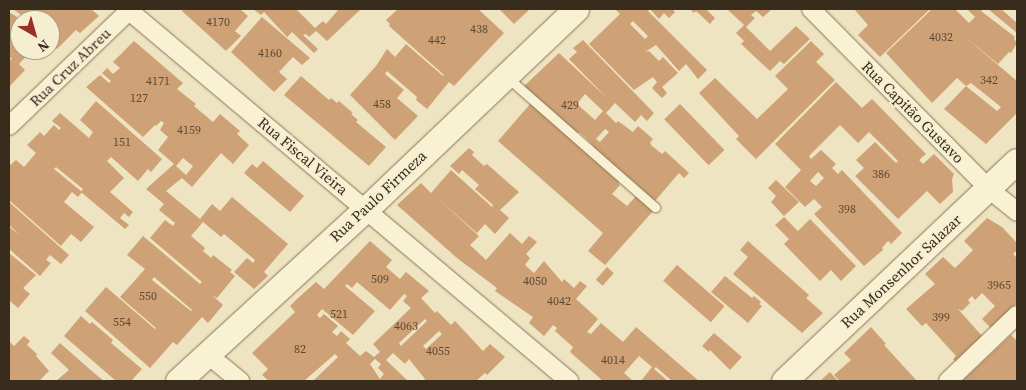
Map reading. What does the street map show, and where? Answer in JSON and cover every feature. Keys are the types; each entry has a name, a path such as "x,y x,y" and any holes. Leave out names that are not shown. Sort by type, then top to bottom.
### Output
{"street":[{"name":"Rua Cruz Abreu","path":"9,126 129,9"},
{"name":"Rua Fiscal Vieira","path":"129,9 569,381"},
{"name":"Rua Paulo Firmeza","path":"178,381 366,209 576,9"},
{"name":"Rua Capitão Gustavo","path":"810,9 989,188 1017,212"},
{"name":"Rua Monsenhor Salazar","path":"784,381 1017,161"},
{"path":"948,381 1017,314"},
{"path":"207,354 240,381"}],"lane":[{"path":"506,76 655,207"}],"building":[{"path":"13,9 91,9 99,16 80,33 76,30 60,46 60,10"},
{"path":"184,9 240,9 248,16 235,31 241,36 226,51 182,11"},
{"path":"253,9 296,9 315,28 323,21 326,24 339,9 361,9 327,41 316,31 309,37 306,34 303,35 318,49 314,53 292,32 287,37 264,12 261,15"},
{"path":"398,9 478,9 504,33 454,86 449,82 427,109 416,100 417,97 387,71 385,74 404,90 397,98 418,116 395,140 350,95 376,66 387,49 395,57 406,44 444,75 389,26 390,24 386,20"},
{"path":"499,9 530,9 514,24"},
{"path":"615,9 650,9 648,11 707,70 698,79 686,64 679,71 656,45 645,52 649,51 659,61 663,57 678,73 662,87 667,93 662,98 652,88 657,82 653,77 634,90 589,44 620,14","holes":["633,21 648,36 645,39 630,24"]},
{"path":"650,9 672,9 675,12 669,18 664,13 659,19"},
{"path":"690,9 706,9 715,18 710,24 696,11 694,13"},
{"path":"727,9 772,9 763,17 756,11 751,15 755,18 746,27 770,51 796,26 810,39 784,64 780,61 770,71 741,44 744,41 736,33 744,25"},
{"path":"854,9 930,9 880,57 858,35 868,25"},
{"path":"932,9 958,9 956,10 969,23 975,17 967,9 983,9 981,11 1015,37 1014,39 1017,43 1011,53 1009,52 998,64 959,32 1017,81 1017,113 986,144 944,109 966,86 957,78 932,103 886,53","holes":["971,83 1001,107 997,111 966,86"]},
{"path":"988,9 1001,9 1017,23 1017,33"},
{"path":"9,12 10,57 9,56"},
{"path":"262,17 310,58 302,65 293,57 279,72 287,79 274,92 231,52"},
{"path":"583,40 654,113 647,121 641,115 635,122 615,103 606,113 616,123 618,121 633,132 638,126 653,139 650,143 652,146 662,154 665,151 689,173 684,178 679,173 655,201 644,191 641,193 592,152 595,148 585,137 579,132 577,135 522,88 559,53 608,99 569,59 577,52 573,48","holes":["585,94 603,111 595,120 577,104","605,129 609,132 600,142 596,139"]},
{"path":"134,41 183,83 177,89 196,104 194,106 213,122 220,114 240,131 237,134 249,145 233,164 221,153 192,187 182,178 166,191 200,219 212,204 220,211 232,197 288,244 264,272 268,276 254,289 234,272 247,258 253,263 255,260 224,234 221,237 203,222 191,236 205,248 203,251 211,258 213,255 232,270 230,272 235,276 217,298 212,295 223,305 208,323 202,317 177,345 173,342 150,368 85,311 106,287 156,328 120,297 145,269 127,255 143,236 200,284 202,282 150,238 165,220 173,226 175,223 159,210 164,204 146,189 174,164 158,150 168,137 160,130 164,123 161,121 155,125 143,137 86,87 100,75 109,83 111,81 102,73 107,68 113,74 120,68 113,62","holes":["183,158 193,166 186,175 176,166","154,277 192,310 152,280"]},
{"path":"811,41 824,54 816,62 835,80 756,159 736,139 739,136 699,93 715,78 757,119 788,89 775,76"},
{"path":"9,60 23,60 19,64 25,70 9,87"},
{"path":"301,76 329,100 331,98 337,103 339,101 353,113 351,114 358,120 356,122 386,147 369,166 284,95"},
{"path":"836,82 862,108 872,99 926,154 919,160 923,164 934,154 954,174 952,179 953,192 940,204 927,191 898,219 855,176 864,168 856,160 875,142 896,163 898,161 869,132 858,143 840,125 809,156 811,159 821,150 836,164 832,168 838,174 842,170 902,233 891,244 888,241 882,248 883,250 864,266 814,214 822,207 814,199 805,207 785,187 801,170 775,144","holes":["818,172 824,178 816,186 810,181"]},
{"path":"96,101 162,159 151,172 148,169 138,181 111,157 107,161 124,178 110,192 133,212 129,217 124,213 120,218 129,225 125,229 82,193 78,197 72,192 64,202 94,227 81,242 71,234 61,246 9,200 9,166 16,160 24,167 36,153 27,145 40,132 44,136 54,125 59,130 61,128 52,121 60,113 89,138 93,132 80,120","holes":["56,167 83,189 81,191 54,169"]},
{"path":"531,103 620,181 618,183 620,185 612,194 627,206 637,195 654,210 605,265 588,251 603,233 498,141"},
{"path":"680,104 724,150 709,165 664,119"},
{"path":"469,148 474,152 472,155 484,166 487,164 519,192 500,210 509,218 495,234 485,224 477,233 437,198 479,236 470,245 486,260 510,233 522,244 529,236 537,242 526,254 530,258 525,265 534,273 544,261 562,282 564,279 574,288 580,281 587,286 576,299 598,319 587,332 591,334 601,323 623,342 636,327 699,381 672,381 656,367 654,369 668,381 641,381 652,367 639,356 624,373 633,381 603,381 570,352 573,347 555,331 557,328 553,325 544,336 529,323 533,317 495,291 497,288 457,258 397,205 421,183 431,193 451,170 492,207 493,205 475,189 479,185 462,170 459,174 450,166"},
{"path":"263,161 304,196 290,212 244,173 252,164 257,168"},
{"path":"776,180 799,202 784,216 771,202 776,196 768,188"},
{"path":"9,202 69,255 61,264 50,255 46,260 51,263 40,276 9,249 9,227 19,234 9,225"},
{"path":"784,217 798,231 810,219 856,266 841,281 831,270 820,281 784,244 789,239 775,225"},
{"path":"987,218 1002,227 1017,243 1017,250 1013,254 1017,258 1017,303 992,329 982,319 995,306 982,293 975,300 972,296 968,300 970,303 962,311 958,309 983,337 956,362 953,359 956,356 926,323 922,326 906,309 935,284 925,274 943,257 955,268 973,250 964,241"},
{"path":"370,241 392,260 386,267 400,279 406,272 429,291 421,298 435,313 437,311 451,325 455,321 483,351 490,344 505,357 487,375 485,373 476,381 423,381 425,379 409,359 405,364 393,353 386,360 408,381 313,381 338,357 335,354 304,381 269,381 262,375 268,369 252,353 295,312 290,306 316,282 324,289","holes":["357,282 390,310 404,294 407,296 403,301 411,308 373,344 380,352 374,357 366,351 360,356 346,343 350,339 341,331 337,336 332,332 338,326 324,314 320,318 317,315 322,309 353,335 375,311 345,286 347,284 352,288","425,319 427,321 401,346 399,343","439,331 442,334 426,349 423,346","375,359 381,364 378,368 384,374 380,379 370,364"]},
{"path":"748,241 809,295 806,298 823,313 802,333 733,274 748,257 740,250"},
{"path":"9,253 36,275 23,288 30,294 18,308 9,300"},
{"path":"677,265 725,306 711,322 663,281"},
{"path":"607,267 614,273 603,286 596,280"},
{"path":"725,276 752,298 754,296 761,302 759,304 762,306 748,323 711,292"},
{"path":"81,316 90,324 92,322 113,340 111,343 142,369 131,381 116,381 64,336"},
{"path":"871,327 886,344 884,345 917,381 840,381 834,375 851,360 844,353"},
{"path":"714,333 742,357 730,370 710,350 709,352 702,346"},
{"path":"1011,335 1017,341 1017,381 962,381"},
{"path":"24,336 30,341 27,345 37,354 36,356 49,371 39,381 9,381 9,341 14,346"},
{"path":"60,343 104,381 56,381 69,370 51,353"},
{"path":"830,372 838,381 820,381"}]}
